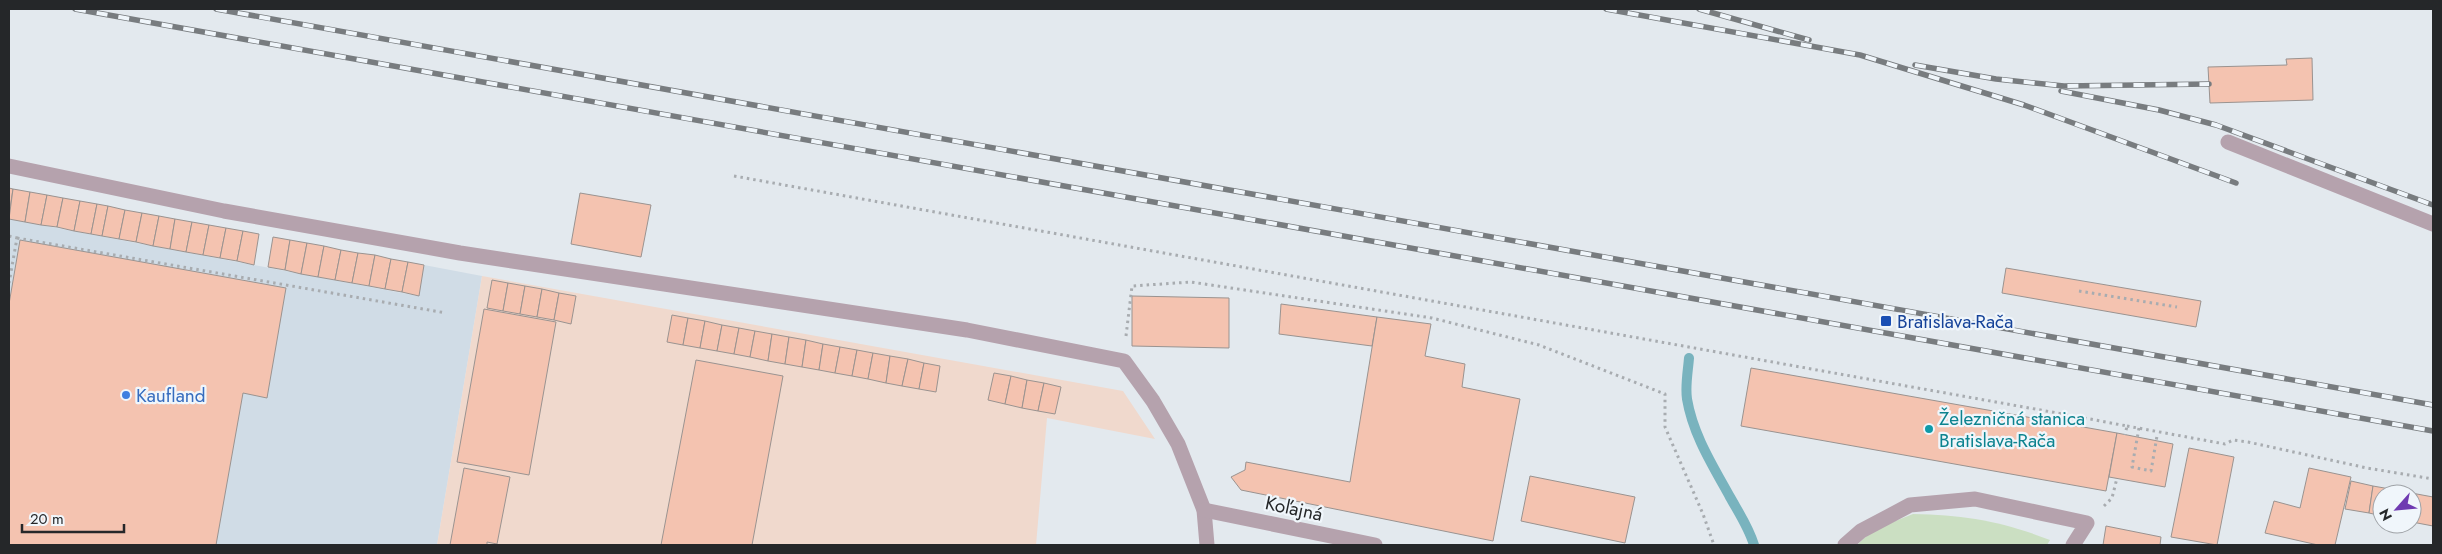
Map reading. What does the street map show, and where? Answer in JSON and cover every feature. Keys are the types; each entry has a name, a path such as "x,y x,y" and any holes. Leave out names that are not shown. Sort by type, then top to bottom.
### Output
{"street":[{"path":"2228,142 2433,224"},
{"path":"9,166 224,211 440,249 967,330 1124,361 1153,400 1178,444 1204,510 1207,545"},
{"path":"1845,545 1861,531 1910,505 1975,499 2087,523 2073,545"},
{"name":"Koľajná","path":"1204,510 1376,545"}],"path":[{"path":"734,176 2225,444 2233,440 2248,442 2368,468 2433,479"},
{"path":"9,236 446,314"},
{"path":"9,283 17,238"},
{"path":"1124,361 1132,286 1191,282 1432,318 1539,345 1665,394 1665,427 1703,514 1714,545"},
{"path":"2079,291 2177,307"},
{"path":"2126,435 2127,426"},
{"path":"2139,428 2132,467 2151,471 2157,436"}],"shaded area":[{"path":"9,219 418,296 424,265 482,276 437,545 9,545"},
{"path":"482,276 1123,391 1155,439 1047,418 1036,545 437,545"}],"green space":[{"path":"1913,514 1983,520 2032,533 2050,540 2047,545 1857,545 1873,530"}],"building":[{"path":"2312,58 2313,100 2210,103 2208,67 2287,65 2286,59"},
{"path":"9,188 13,189 9,215"},
{"path":"13,189 30,192 25,222 9,219"},
{"path":"30,192 47,195 41,225 25,222"},
{"path":"580,193 651,205 641,257 571,244"},
{"path":"47,195 63,198 57,227 41,225"},
{"path":"63,198 80,201 74,231 57,227"},
{"path":"80,201 97,204 91,234 74,231"},
{"path":"97,204 108,206 102,236 91,234"},
{"path":"108,206 125,210 119,239 102,236"},
{"path":"125,210 142,213 136,242 119,239"},
{"path":"142,213 159,216 153,246 136,242"},
{"path":"159,216 175,219 170,249 153,246"},
{"path":"175,219 192,222 186,252 170,249"},
{"path":"192,222 209,225 203,255 186,252"},
{"path":"209,225 226,228 220,258 203,255"},
{"path":"226,228 243,231 237,261 220,258"},
{"path":"243,231 259,234 254,265 237,261"},
{"path":"273,237 290,240 285,270 268,267"},
{"name":"Kaufland","path":"20,240 286,288 267,398 243,393 216,545 9,545 9,304"},
{"path":"290,240 307,243 301,274 285,270"},
{"path":"307,243 324,246 318,277 301,274"},
{"path":"324,246 341,250 335,280 318,277"},
{"path":"341,250 358,253 352,283 335,280"},
{"path":"358,253 375,255 369,286 352,283"},
{"path":"375,255 391,259 385,289 369,286"},
{"path":"391,259 408,262 402,292 385,289"},
{"path":"408,262 424,265 419,296 402,292"},
{"path":"2006,268 2201,301 2196,327 2002,293"},
{"path":"492,280 508,283 503,311 487,308"},
{"path":"508,283 525,286 520,314 503,311"},
{"path":"525,286 542,289 537,317 520,314"},
{"path":"542,289 559,293 554,320 537,317"},
{"path":"559,293 576,296 571,324 554,320"},
{"path":"1132,296 1229,298 1229,348 1132,346"},
{"path":"1281,304 1377,317 1372,346 1279,334"},
{"path":"484,309 556,322 529,475 457,462"},
{"path":"672,315 688,318 683,345 667,342"},
{"path":"1377,317 1431,324 1425,356 1465,364 1462,387 1520,399 1493,541 1241,490 1231,477 1245,470 1246,462 1350,482"},
{"path":"688,318 705,321 700,348 683,345"},
{"path":"705,321 722,325 717,351 700,348"},
{"path":"722,325 739,328 734,354 717,351"},
{"path":"739,328 755,331 750,357 734,354"},
{"path":"755,331 772,334 768,361 750,357"},
{"path":"772,334 789,337 785,364 768,361"},
{"path":"789,337 806,340 802,367 785,364"},
{"path":"806,340 823,344 819,370 802,367"},
{"path":"823,344 840,347 835,373 819,370"},
{"path":"840,347 857,350 852,376 835,373"},
{"path":"857,350 873,353 868,379 852,376"},
{"path":"873,353 890,356 886,383 868,379"},
{"path":"890,356 908,359 902,386 886,383"},
{"path":"908,359 924,363 919,389 902,386"},
{"path":"696,360 783,376 752,545 661,545"},
{"path":"924,363 940,366 936,392 919,389"},
{"name":"Železničná stanica Bratislava-Rača","path":"1751,368 2117,433 2106,491 1741,426"},
{"path":"994,373 1011,376 1005,404 988,400"},
{"path":"1011,376 1027,380 1022,408 1005,404"},
{"path":"1027,380 1044,383 1038,411 1022,408"},
{"path":"1044,383 1061,387 1055,414 1038,411"},
{"path":"2117,433 2173,444 2165,487 2109,477"},
{"path":"2189,448 2234,457 2217,545 2171,537"},
{"path":"464,468 510,477 497,544 487,542 487,545 450,545"},
{"path":"2309,468 2351,477 2335,545 2318,545 2265,533 2274,501 2300,508"},
{"path":"1530,476 1635,497 1625,543 1521,521"},
{"path":"2351,481 2372,486 2369,513 2345,509"},
{"path":"2372,493 2372,514 2369,513"},
{"path":"2422,495 2433,497 2433,526 2422,524"},
{"path":"2106,526 2161,537 2160,545 2103,545"}],"waterway":[{"path":"1689,358 1686,394 1694,425 1704,450 1744,521 1754,545"}],"railway":[{"path":"75,9 2433,431"},
{"path":"216,9 2433,405"},
{"path":"1606,9 1860,55 2024,105 2236,183"},
{"path":"1699,9 1809,40"},
{"path":"1915,65 1996,79 2064,86 2209,84"},
{"path":"2061,91 2159,110 2216,125 2433,205"}],"place":[{"name":"Bratislava-Rača","path":"1886,321"},
{"name":"Kaufland","path":"126,395"},
{"name":"Železničná stanica Bratislava-Rača","path":"1929,429"}]}
